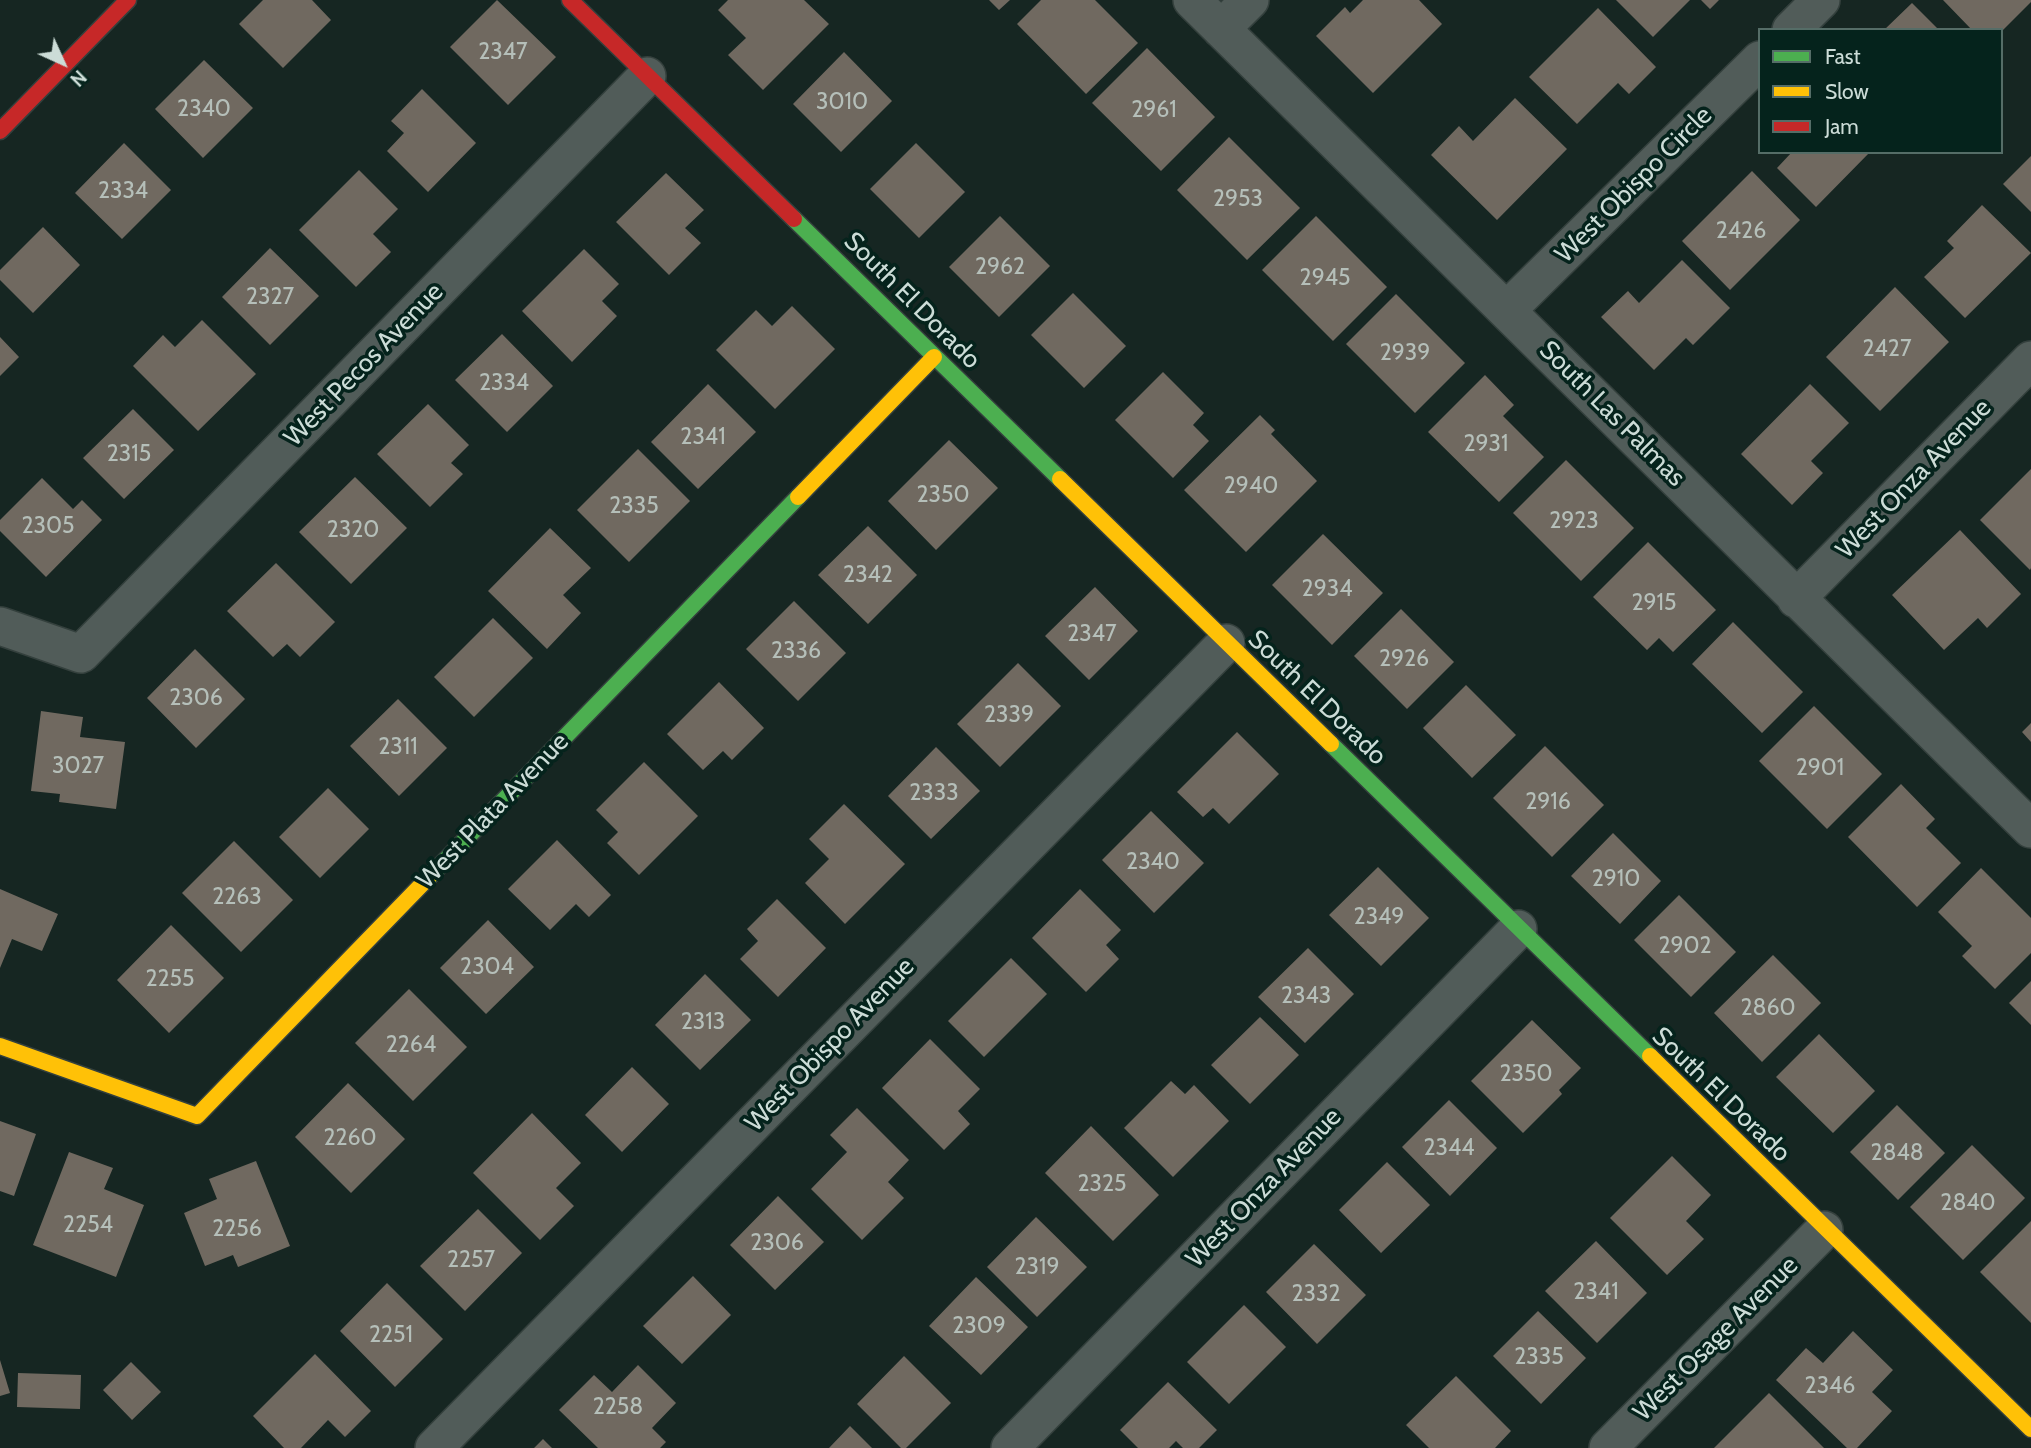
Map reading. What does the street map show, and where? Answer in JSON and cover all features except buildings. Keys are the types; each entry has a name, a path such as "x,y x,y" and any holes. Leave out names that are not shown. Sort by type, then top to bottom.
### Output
{"street":[{"path":"0,131 128,0"},
{"name":"South El Dorado","path":"569,0 1824,1230 2031,1429"},
{"name":"South Las Palmas","path":"1192,0 2031,829"},
{"path":"1221,29 1250,0"},
{"path":"1793,28 1821,0"},
{"name":"West Obispo Circle","path":"1507,310 1758,62"},
{"name":"West Pecos Avenue","path":"0,626 81,654 647,76"},
{"name":"West Plata Avenue","path":"0,1046 197,1116 934,357"},
{"name":"West Onza Avenue","path":"1796,599 2031,360"},
{"name":"West Obispo Avenue","path":"434,1448 1226,643"},
{"name":"West Onza Avenue","path":"1010,1448 1518,929"},
{"name":"West Osage Avenue","path":"1608,1448 1824,1230"}],"traffic: fast":[{"path":"794,219 1060,479"},
{"path":"429,877 798,497"},
{"path":"1331,744 1650,1056"}],"traffic: slow":[{"path":"798,497 934,357"},
{"path":"1060,479 1331,744"},
{"path":"0,1046 197,1116 429,877"},
{"path":"1650,1056 2031,1429"}],"traffic: jam":[{"path":"0,131 128,0"},
{"path":"570,0 794,219"}]}
